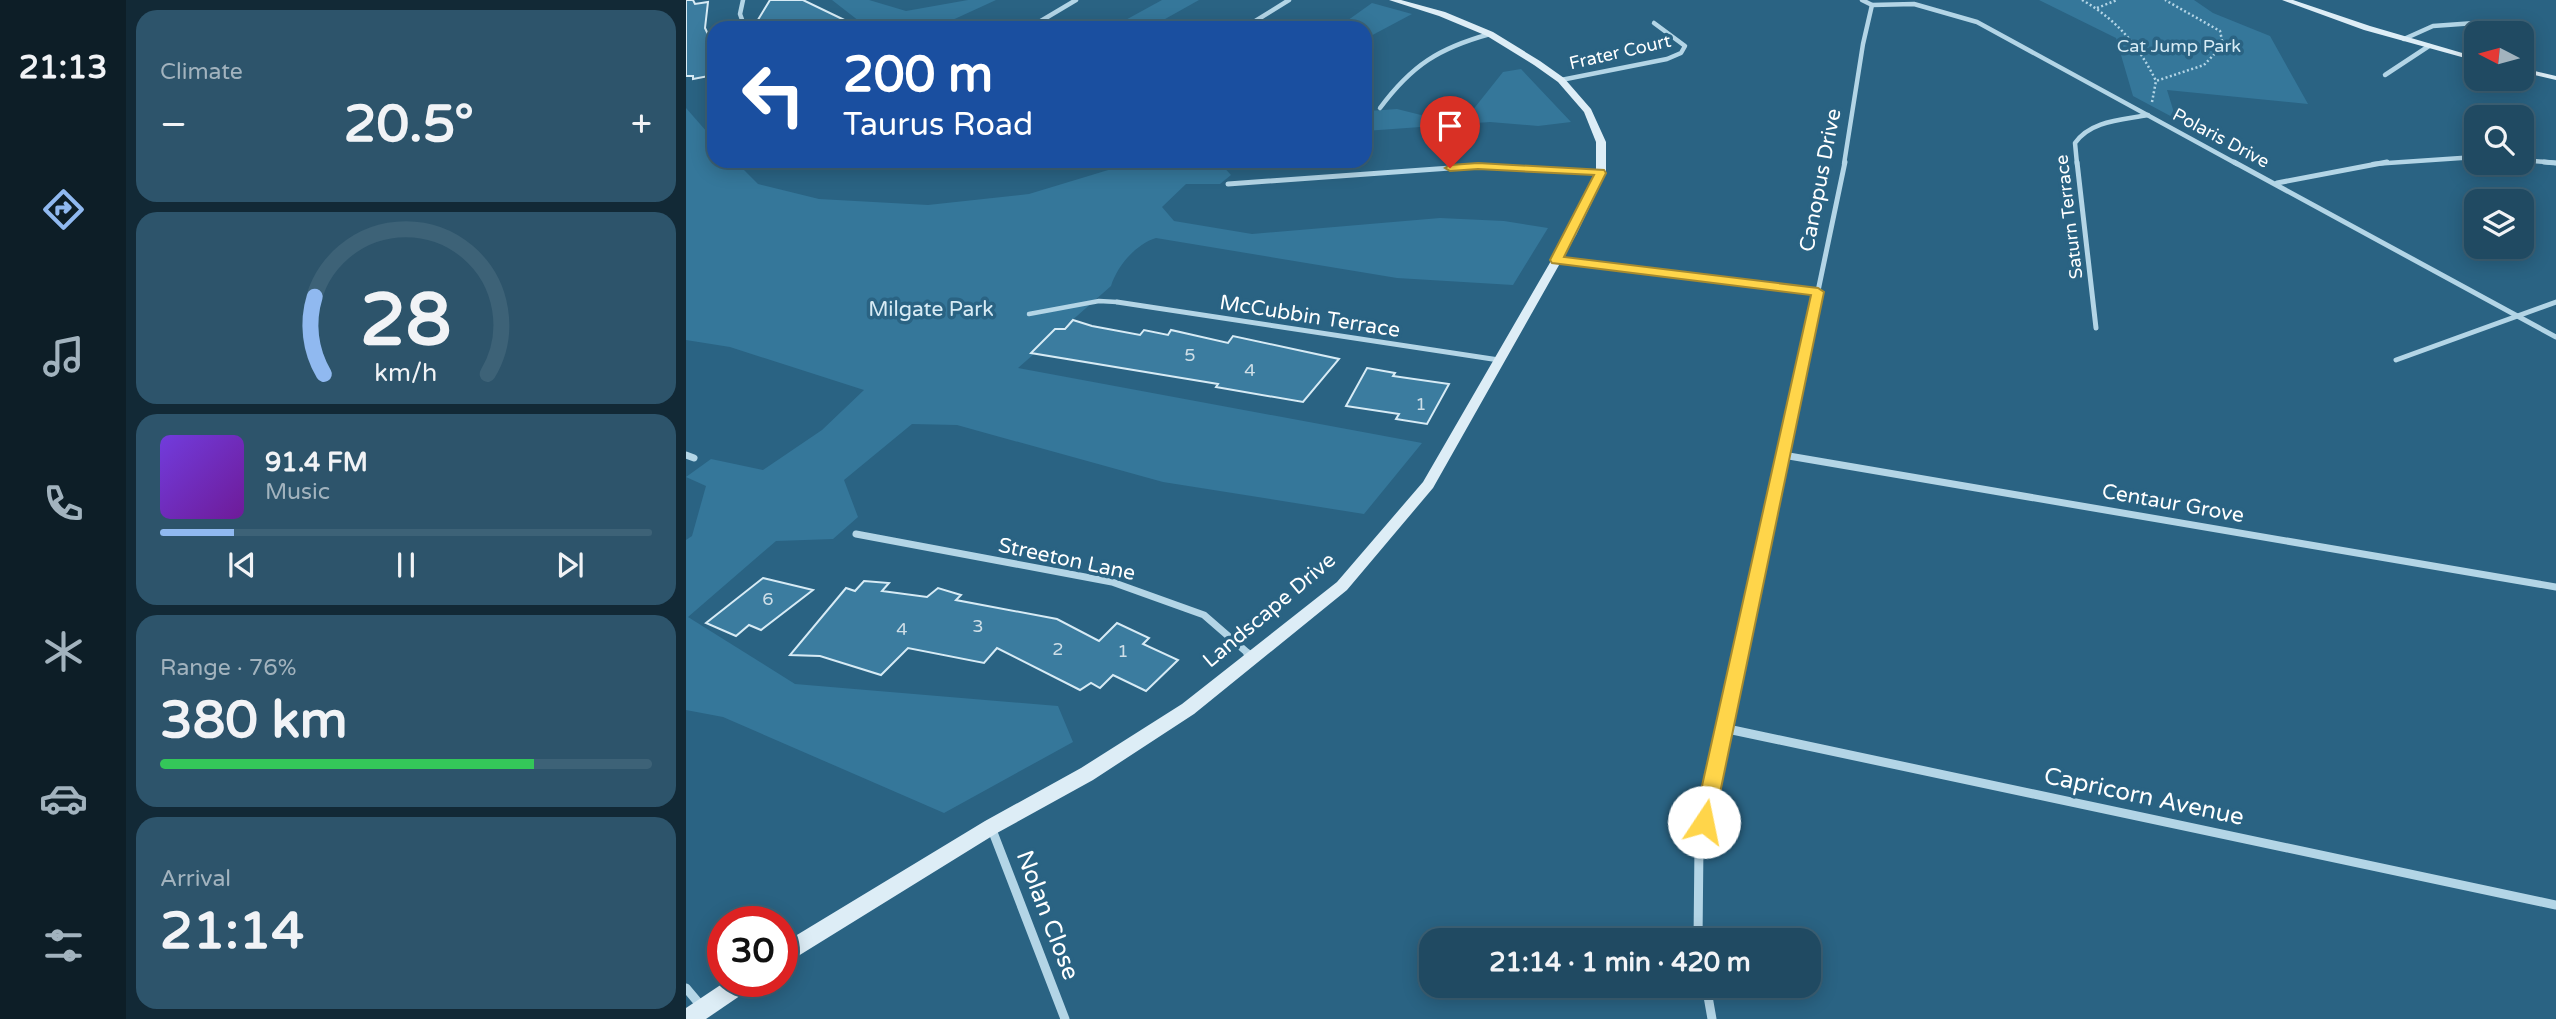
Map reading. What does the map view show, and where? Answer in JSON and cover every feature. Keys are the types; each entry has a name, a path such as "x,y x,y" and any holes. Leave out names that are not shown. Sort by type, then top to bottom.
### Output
{"street":[{"path":"740,21 739,9 743,0"},
{"path":"1041,21 1076,0"},
{"path":"1255,21 1289,0"},
{"name":"Landscape Drive","path":"798,946 991,827 1087,774 1188,709 1342,586 1428,485 1556,260 1601,173 1601,142 1588,111 1561,80 1490,34 1442,14 1394,0"},
{"name":"Polaris Drive","path":"1862,0 1872,5 1914,4 1977,22 2556,337"},
{"path":"2286,0 2464,56"},
{"name":"Canopus Drive","path":"1698,928 1699,845 1842,179 1863,44 1872,5"},
{"name":"Frater Court","path":"1561,80 1667,59 1681,53 1685,46 1654,23"},
{"path":"2404,39 2432,26 2464,24"},
{"path":"1380,108 1400,79 1422,61 1457,43 1490,34"},
{"path":"2385,75 2429,47"},
{"path":"2534,73 2556,78"},
{"name":"Saturn Terrace","path":"2096,328 2075,143 2079,134 2092,127 2148,114"},
{"path":"2276,183 2365,163 2464,157"},
{"path":"2534,161 2556,163"},
{"path":"1228,184 1478,166 1601,173"},
{"path":"1556,260 1818,292"},
{"name":"McCubbin Terrace","path":"1117,302 1499,360"},
{"path":"2396,359 2515,314 2556,302"},
{"name":"Centaur Grove","path":"1783,454 2556,587"},
{"name":"Streeton Lane","path":"856,534 1112,582 1204,615 1253,659"},
{"name":"Capricorn Avenue","path":"1723,728 2556,905"},
{"name":"Nolan Close","path":"991,827 1065,1019"},
{"path":"686,988 695,1013 720,997"},
{"path":"1708,998 1712,1019"}],"lane":[{"path":"1028,314 1100,302 1117,302"}],"path":[{"path":"2082,0 2096,8 2129,37 2147,60 2156,81 2148,114"},
{"path":"2096,8 2117,0"},
{"path":"2156,81 2204,65 2223,45 2220,31 2165,0"}],"green space":[{"path":"832,0 869,0 906,11 968,0 996,0 950,21 859,21"},
{"path":"1162,0 1199,0 1162,21 1124,21"},
{"name":"Cat Jump Park","path":"2039,0 2194,0 2213,13 2270,36 2308,104 2167,90 2176,119 2133,96 2116,38"},
{"path":"1372,3 1412,14 1372,35 1372,21 1347,21"},
{"path":"1521,69 1571,122 1538,126 1490,122 1372,130 1372,111 1397,109 1425,116 1472,111 1503,72"},
{"name":"Milgate Park","path":"686,108 707,132 707,168 742,168 758,184 819,199 928,205 1029,194 1115,168 1224,168 1231,175 1220,184 1186,184 1162,207 1174,221 1252,234 1440,218 1504,221 1548,228 1513,285 1397,278 1156,238 1141,245 1128,257 1111,286 1018,368 1422,443 1364,514 1163,482 957,425 912,424 844,480 858,517 833,539 776,541 688,617 795,684 1058,706 1073,742 944,813 723,717 686,710 686,540 692,536 706,486 686,477 711,459 763,470 822,430 864,390 730,347 686,340"}],"building":[{"path":"686,0 693,0 695,4 708,2 705,28 707,76 693,79 693,76 686,76"},
{"path":"770,0 803,0 846,21 757,21"},
{"path":"1073,320 1140,335 1144,330 1168,335 1171,330 1228,343 1233,336 1339,359 1303,402 1216,387 1218,384 1031,353 1055,329 1065,329"},
{"path":"1367,368 1395,373 1393,376 1449,384 1427,424 1396,419 1399,414 1346,406"},
{"path":"763,578 813,590 761,630 749,625 736,636 706,623"},
{"path":"864,581 889,583 882,591 927,597 938,588 961,595 956,600 1057,619 1099,641 1117,623 1149,638 1143,644 1178,660 1146,691 1113,675 1100,688 1091,683 1080,690 997,648 984,663 908,648 881,675 820,656 790,655 846,588 855,591"}],"route":[{"path":"1450,168 1478,166 1601,173 1556,260 1818,292 1704,822"}]}
